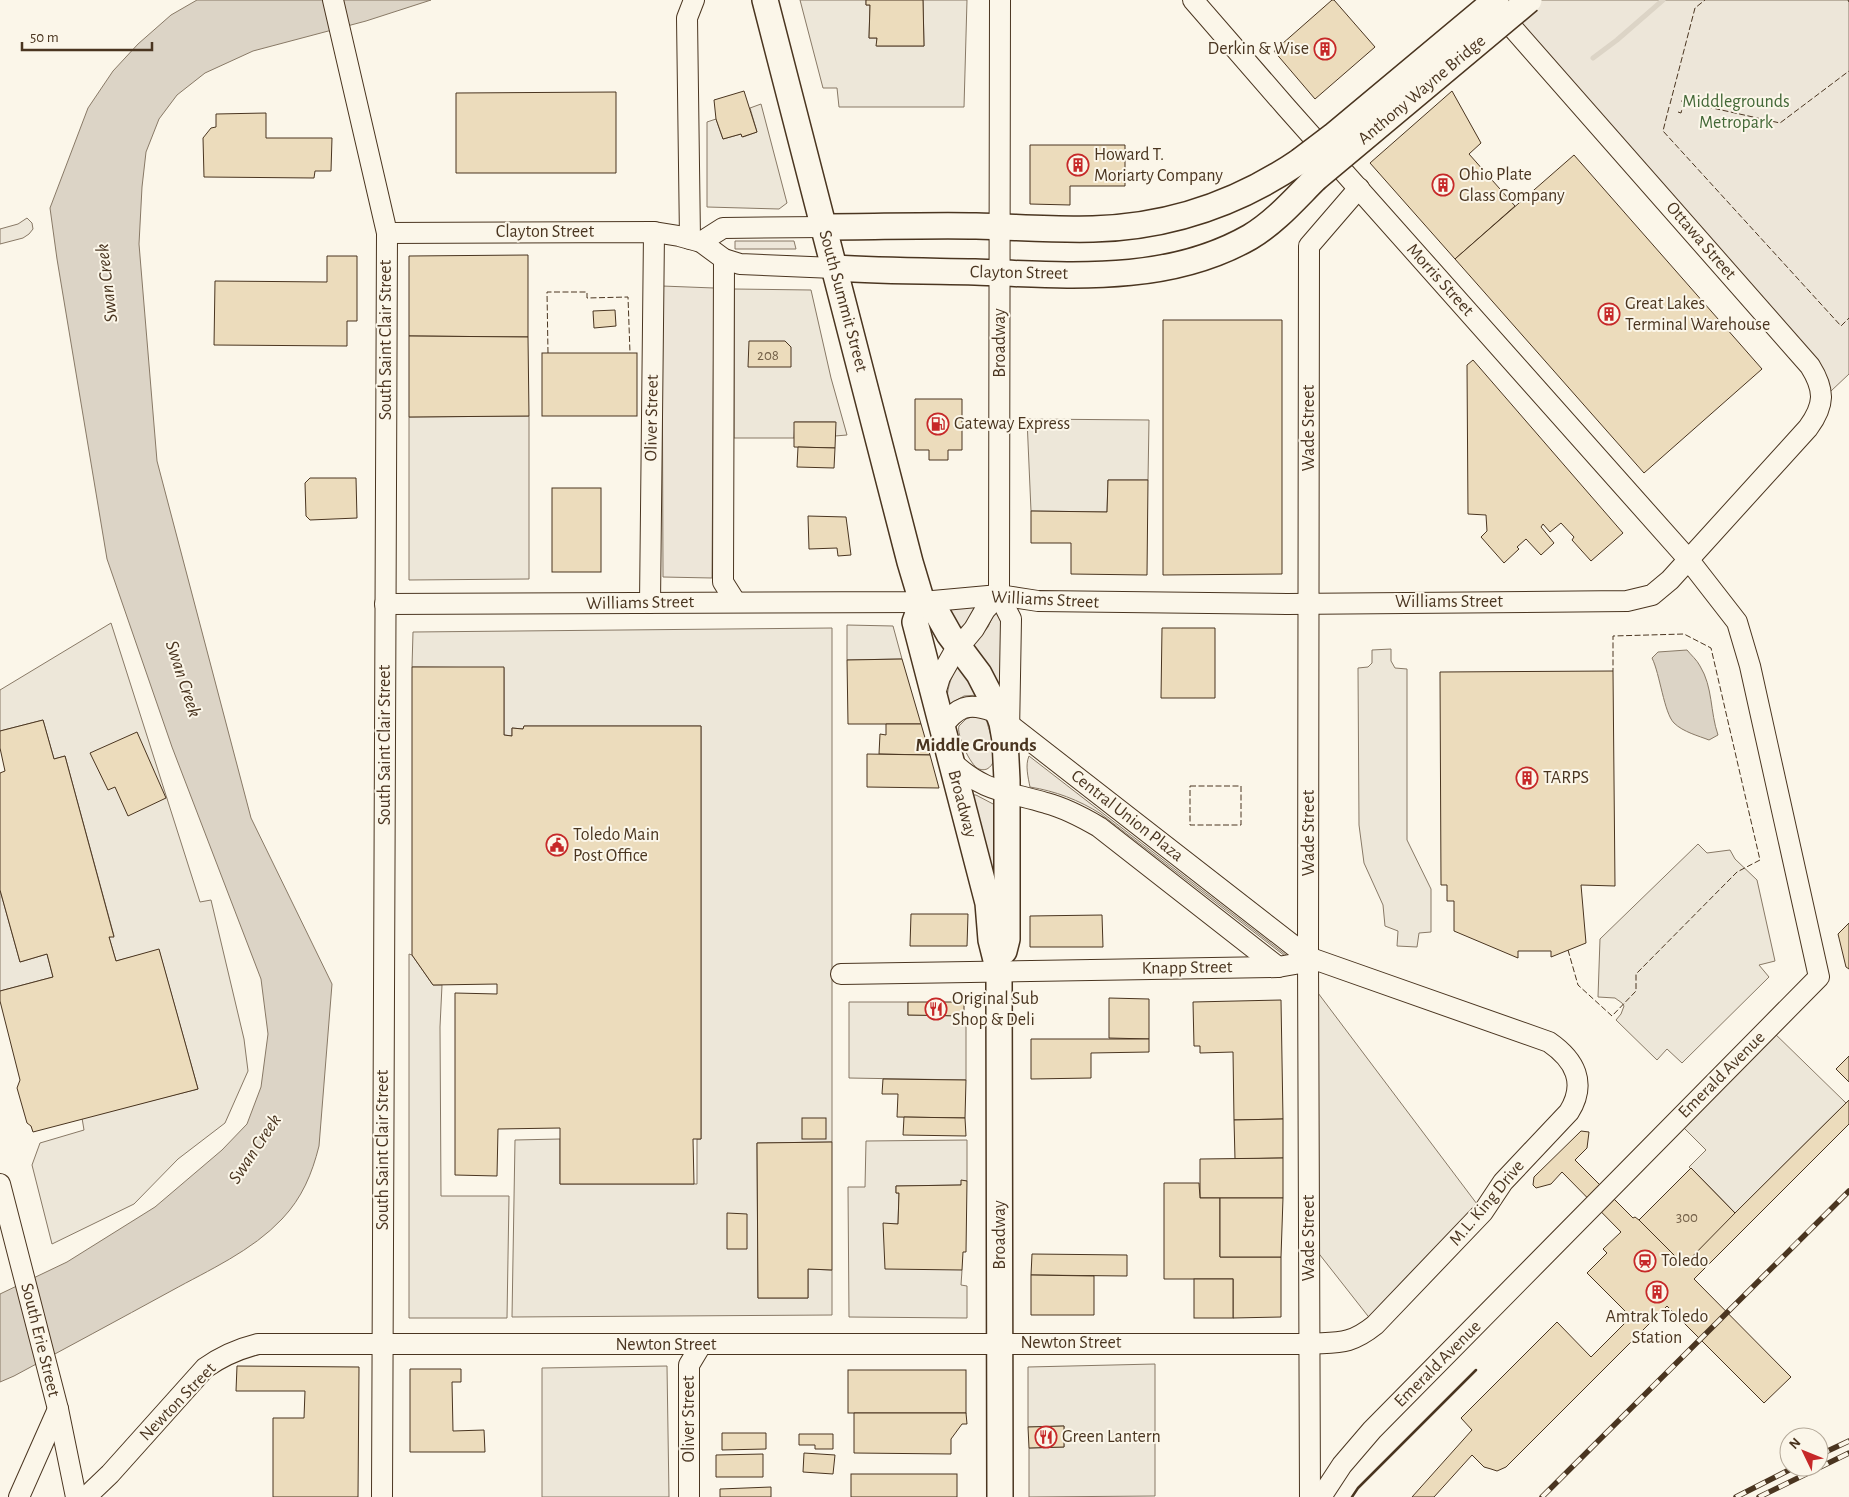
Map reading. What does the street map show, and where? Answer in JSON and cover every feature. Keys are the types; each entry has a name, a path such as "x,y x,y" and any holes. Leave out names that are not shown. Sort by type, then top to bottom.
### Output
{"main road":[{"name":"South Summit Street","path":"765,0 922,602"},
{"name":"Anthony Wayne Bridge","path":"1307,170 1333,136 1496,0"},
{"name":"Anthony Wayne Bridge","path":"1307,170 1529,0"},
{"path":"824,228 1000,227 1095,229 1145,224 1209,209 1264,184 1307,170"},
{"name":"Clayton Street","path":"834,268 1000,274 1124,274 1154,270 1199,258 1249,237 1271,223 1307,170"},
{"path":"934,697 915,622 922,602 936,611 941,622 979,674 1005,721 1007,787"},
{"name":"Broadway","path":"934,697 988,903 991,940 999,972 1000,1497"},
{"name":"Broadway","path":"999,972 1007,940 1007,787"}],"street":[{"name":"South Saint Clair Street","path":"333,0 387,233 382,1497"},
{"path":"694,0 687,18 695,241 723,228 824,228"},
{"name":"Broadway","path":"1000,0 999,595 1011,619 1005,721"},
{"name":"Morris Street","path":"1193,0 1688,559"},
{"name":"Ottawa Street","path":"1487,0 1680,216 1810,366 1818,378 1822,390 1817,416 1688,559"},
{"name":"Wade Street","path":"1310,1497 1308,957 1310,604 1309,246 1359,188"},
{"name":"Clayton Street","path":"387,233 654,232 695,241 724,260 740,264 834,268"},
{"name":"Oliver Street","path":"650,603 654,232"},
{"path":"724,260 723,582 735,601"},
{"name":"Williams Street","path":"386,604 735,601 922,602 999,595 1038,601 1310,604 1627,601 1652,595 1670,580 1688,559"},
{"name":"Emerald Avenue","path":"1321,1497 1342,1465 1372,1430 1819,977 1744,644 1737,622 1688,559"},
{"path":"934,697 948,661 974,629 985,610 999,595"},
{"name":"Central Union Plaza","path":"942,727 951,716 964,707 972,706 982,707 1005,721 1308,957"},
{"name":"Central Union Plaza","path":"951,761 968,777 990,788 1007,787 1073,812 1092,823 1278,967"},
{"name":"Knapp Street","path":"841,974 1278,967 1294,964 1308,957"},
{"name":"M.L. King Drive","path":"1308,957 1549,1042 1566,1055 1576,1071 1578,1091 1576,1101 1570,1112 1503,1182 1483,1212 1375,1326 1349,1341 1309,1344"},
{"name":"South Erie Street","path":"0,1184 58,1409 76,1497"},
{"name":"Newton Street","path":"86,1497 110,1474 205,1368 221,1357 242,1348 258,1344 1309,1344"},
{"name":"Oliver Street","path":"689,1497 688,1365 701,1345"},
{"path":"19,1497 58,1409"}],"green space":[{"name":"Middlegrounds Metropark","path":"1487,0 1849,0 1849,374 1831,391"},
{"path":"735,241 794,241 796,249 735,249"},
{"path":"662,286 714,288 712,578 663,577"},
{"path":"974,605 968,620 959,628 947,608"},
{"path":"997,607 1003,608 1000,687 973,645 988,627"},
{"path":"958,665 961,666 978,695 964,696 948,705 949,685"},
{"path":"972,717 985,718 994,747 994,760 987,769 983,770 975,767 964,749 960,735 959,726 966,719"},
{"path":"1029,756 1295,962 1101,814 1067,797 1030,787 1027,767"},
{"path":"973,795 995,805 995,869 990,870"}],"shaded area":[{"path":"800,0 866,0 866,5 870,5 869,38 877,38 877,46 924,46 923,0 967,0 964,107 839,107 837,88 823,88"},
{"path":"761,104 787,203 779,209 707,207 707,122 716,119 723,139 741,134 743,137 757,132 750,108"},
{"path":"27,218 32,223 33,229 29,234 23,238 0,244 0,229 18,224"},
{"path":"734,289 811,290 831,378 847,435 835,436 835,422 795,422 794,438 734,438"},
{"path":"529,416 529,579 409,580 409,417"},
{"path":"1027,419 1149,420 1148,480 1108,480 1107,512 1031,511"},
{"path":"111,623 200,902 211,900 244,1039 248,1071 225,1123 178,1159 134,1204 52,1244 32,1165 40,1143 84,1130 82,1118 198,1089 159,950 116,961 109,937 114,936 65,756 54,759 43,720 0,731 0,690"},
{"path":"847,625 893,626 902,659 847,660"},
{"path":"832,628 832,1142 757,1143 758,1298 808,1298 808,1269 832,1270 832,1315 512,1317 515,1140 560,1139 560,1184 697,1184 697,1139 701,1139 701,726 524,726 523,729 512,728 512,736 504,735 504,668 412,667 413,632"},
{"path":"1391,649 1391,661 1395,668 1407,669 1407,840 1431,889 1431,932 1419,933 1417,947 1397,946 1398,931 1385,926 1383,905 1364,863 1359,825 1358,668 1368,667 1372,663 1372,650"},
{"path":"1698,844 1707,853 1730,850 1735,859 1757,880 1775,961 1759,965 1769,977 1682,1063 1667,1049 1657,1060 1616,1020 1624,1006 1622,1003 1615,998 1598,997 1600,939"},
{"path":"0,890 20,962 47,954 53,977 0,991"},
{"path":"409,954 412,955 433,985 442,985 440,1027 441,1196 509,1196 507,1318 409,1318"},
{"path":"1309,981 1483,1212 1375,1325 1309,1241"},
{"path":"849,1002 908,1002 908,1015 966,1016 966,1080 849,1078"},
{"path":"1769,1028 1846,1103 1735,1213 1689,1167 1706,1150 1677,1121"},
{"path":"967,1140 967,1181 962,1181 961,1185 896,1186 896,1193 899,1193 898,1224 884,1224 962,1270 961,1285 967,1286 967,1318 849,1317 848,1187 865,1187 866,1141"},
{"path":"1155,1364 1155,1496 1029,1497 1029,1448 1064,1447 1064,1426 1028,1427 1028,1367"},
{"path":"667,1366 669,1497 542,1497 542,1368"}],"water":[{"name":"Swan Creek","path":"197,0 431,0 366,21 253,51 205,73 177,95 159,119 146,152 142,187 139,244 157,461 251,818 332,984 319,1146 301,1194 282,1219 257,1241 215,1267 0,1382 0,1294 67,1262 155,1207 222,1150 247,1124 261,1087 268,1034 261,979 172,747 107,559 50,208 88,108 113,71 138,44 171,15"},
{"path":"1687,650 1700,666 1707,682 1718,735 1709,740 1682,729 1674,723 1667,711 1652,658 1658,652"}],"building":[{"path":"866,0 923,0 924,46 876,46 877,38 869,38 870,5 866,5"},
{"name":"Derkin & Wise","path":"1332,0 1375,47 1315,99 1274,51"},
{"path":"744,91 757,132 742,137 741,134 723,139 716,119 714,100"},
{"name":"Ohio Plate Glass Company","path":"1452,91 1481,143 1469,154 1515,206 1455,259 1370,163"},
{"path":"616,92 616,173 456,173 456,93"},
{"path":"266,113 266,138 332,138 331,171 315,171 314,178 204,177 203,138 211,128 216,127 216,114"},
{"name":"Howard T. Moriarty Company","path":"1030,145 1125,145 1125,186 1070,186 1070,205 1030,204"},
{"name":"Great Lakes Terminal Warehouse","path":"1574,155 1762,369 1644,473 1455,259"},
{"path":"528,255 528,337 409,336 409,256"},
{"path":"327,256 357,256 357,321 347,321 347,346 214,345 215,281 327,282"},
{"path":"615,310 616,326 594,328 593,311"},
{"path":"1163,320 1282,320 1282,574 1163,575"},
{"path":"409,336 528,337 529,416 409,417"},
{"path":"749,341 785,341 791,347 791,367 748,367"},
{"path":"542,353 637,353 637,416 542,416"},
{"path":"1473,360 1623,533 1591,561 1572,540 1574,537 1561,523 1550,532 1543,524 1541,527 1554,543 1541,555 1526,539 1517,547 1519,549 1504,563 1481,537 1487,531 1486,515 1468,514 1467,365"},
{"name":"Gateway Express","path":"915,399 962,399 962,450 948,450 948,460 929,460 929,450 915,450"},
{"path":"794,422 836,422 835,448 794,447"},
{"path":"798,447 835,448 834,468 797,467"},
{"path":"310,478 356,478 357,518 310,520 306,516 305,483"},
{"path":"1108,480 1148,480 1147,575 1071,574 1071,543 1031,543 1031,511 1107,512"},
{"path":"552,488 601,488 601,572 552,572"},
{"path":"808,516 846,517 851,555 838,556 837,548 809,549"},
{"path":"1162,628 1215,628 1215,698 1161,698"},
{"path":"902,659 921,724 848,724 847,660"},
{"name":"Toledo Main Post Office","path":"412,667 504,667 504,735 512,736 512,728 523,729 524,726 701,726 701,1139 693,1139 694,1184 560,1184 560,1128 498,1129 497,1176 455,1175 455,993 497,994 497,984 433,985 412,955"},
{"name":"TARPS","path":"1613,671 1615,886 1581,885 1586,943 1551,957 1551,951 1518,951 1518,958 1454,931 1454,901 1447,901 1447,885 1441,885 1440,672"},
{"path":"43,720 54,759 65,756 114,937 109,937 116,961 159,949 198,1089 33,1132 31,1126 27,1123 17,1088 20,1080 0,1001 0,991 53,977 47,954 20,962 0,890 0,773 5,771 0,748 0,731"},
{"path":"886,724 921,724 930,755 879,754 880,734 886,735"},
{"path":"137,732 166,798 128,816 115,787 108,790 90,753"},
{"path":"867,754 930,755 939,788 867,787"},
{"path":"911,914 968,914 967,946 910,946"},
{"path":"1102,915 1103,947 1030,947 1030,916"},
{"path":"1849,923 1849,969 1846,967 1838,934"},
{"path":"1109,998 1149,999 1149,1039 1109,1038"},
{"path":"1281,1000 1283,1119 1234,1120 1233,1052 1200,1053 1200,1046 1194,1046 1193,1002"},
{"name":"Original Sub Shop & Deli","path":"908,1002 964,1002 964,1016 908,1015"},
{"path":"1031,1039 1149,1039 1149,1052 1091,1053 1091,1078 1031,1079"},
{"path":"1849,1056 1849,1082 1836,1069"},
{"path":"883,1079 966,1080 965,1118 897,1117 898,1094 882,1094"},
{"name":"Amtrak Toledo Station","path":"1849,1100 1849,1124 1694,1279 1791,1377 1764,1403 1667,1306 1506,1467 1497,1471 1484,1467 1472,1455 1434,1497 1412,1497 1472,1430 1461,1418 1557,1322 1591,1357 1631,1317 1587,1273 1607,1253 1603,1249 1621,1232 1562,1172 1551,1184 1536,1188 1533,1185 1534,1177 1581,1131 1589,1132 1587,1148 1575,1160 1633,1218 1635,1217 1639,1220 1691,1168 1735,1213"},
{"path":"904,1117 965,1118 966,1136 903,1135"},
{"path":"802,1118 826,1118 826,1139 802,1139"},
{"path":"1283,1119 1283,1158 1235,1159 1234,1120"},
{"path":"832,1142 832,1270 808,1269 808,1298 758,1298 757,1143"},
{"path":"1283,1158 1283,1198 1200,1198 1200,1159"},
{"path":"1691,1168 1735,1213 1684,1265 1639,1220"},
{"path":"961,1180 967,1181 966,1252 963,1252 962,1270 885,1269 883,1223 898,1224 899,1193 896,1193 896,1186 961,1185"},
{"path":"1164,1183 1199,1183 1200,1198 1220,1198 1220,1257 1281,1257 1281,1317 1233,1318 1233,1279 1164,1279"},
{"path":"1220,1198 1283,1198 1281,1257 1220,1257"},
{"path":"727,1213 747,1214 747,1249 727,1249"},
{"path":"1032,1254 1127,1255 1127,1276 1031,1275"},
{"path":"1031,1275 1094,1276 1094,1315 1031,1315"},
{"path":"1194,1279 1233,1279 1233,1318 1194,1318"},
{"path":"237,1366 359,1367 358,1497 273,1497 273,1418 304,1418 305,1391 236,1391"},
{"path":"410,1369 461,1369 461,1382 452,1382 453,1431 484,1430 485,1452 410,1452"},
{"path":"848,1370 966,1370 966,1413 848,1413"},
{"path":"854,1413 966,1413 967,1424 962,1424 951,1439 951,1454 854,1453"},
{"name":"Green Lantern","path":"1064,1426 1064,1447 1029,1448 1028,1427"},
{"path":"722,1433 766,1433 766,1449 722,1450"},
{"path":"799,1434 833,1434 833,1449 815,1449 815,1445 799,1445"},
{"path":"804,1453 835,1455 833,1474 803,1472"},
{"path":"763,1454 763,1477 716,1477 716,1455"},
{"path":"851,1474 957,1474 957,1497 851,1497"},
{"path":"771,1487 771,1497 720,1497 720,1489"}],"waterway":[{"path":"1593,58 1663,0"}],"railway":[{"path":"1542,1497 1849,1191"},
{"path":"1829,1450 1849,1441"},
{"path":"1759,1497 1849,1453"},
{"path":"1736,1497 1779,1475"}],"fence":[{"path":"1670,104 1695,8 1705,0"},
{"path":"1681,101 1780,123 1849,71"},
{"path":"1678,112 1681,113 1684,101"},
{"path":"1669,107 1663,131 1841,326 1849,318"},
{"path":"548,353 547,292 587,292 587,298 628,297 630,353"},
{"path":"1568,950 1578,985 1612,1016 1636,991 1636,974 1737,872 1760,860 1711,648 1684,634 1613,636 1613,671"},
{"path":"1190,786 1241,786 1241,825 1190,825 1190,786"}],"wall":[{"path":"1352,1497 1358,1488 1476,1370"}],"place":[{"name":"Derkin & Wise","path":"1325,49"},
{"name":"Howard T. Moriarty Company","path":"1078,165"},
{"name":"Ohio Plate Glass Company","path":"1443,185"},
{"name":"Great Lakes Terminal Warehouse","path":"1609,314"},
{"name":"Gateway Express","path":"938,424"},
{"name":"TARPS","path":"1527,778"},
{"name":"Toledo Main Post Office","path":"557,845"},
{"name":"Original Sub Shop & Deli","path":"936,1009"},
{"name":"Toledo","path":"1645,1261"},
{"name":"Amtrak Toledo Station","path":"1657,1292"},
{"name":"Green Lantern","path":"1046,1437"}],"district":[{"name":"Middle Grounds","path":"976,745"}]}
